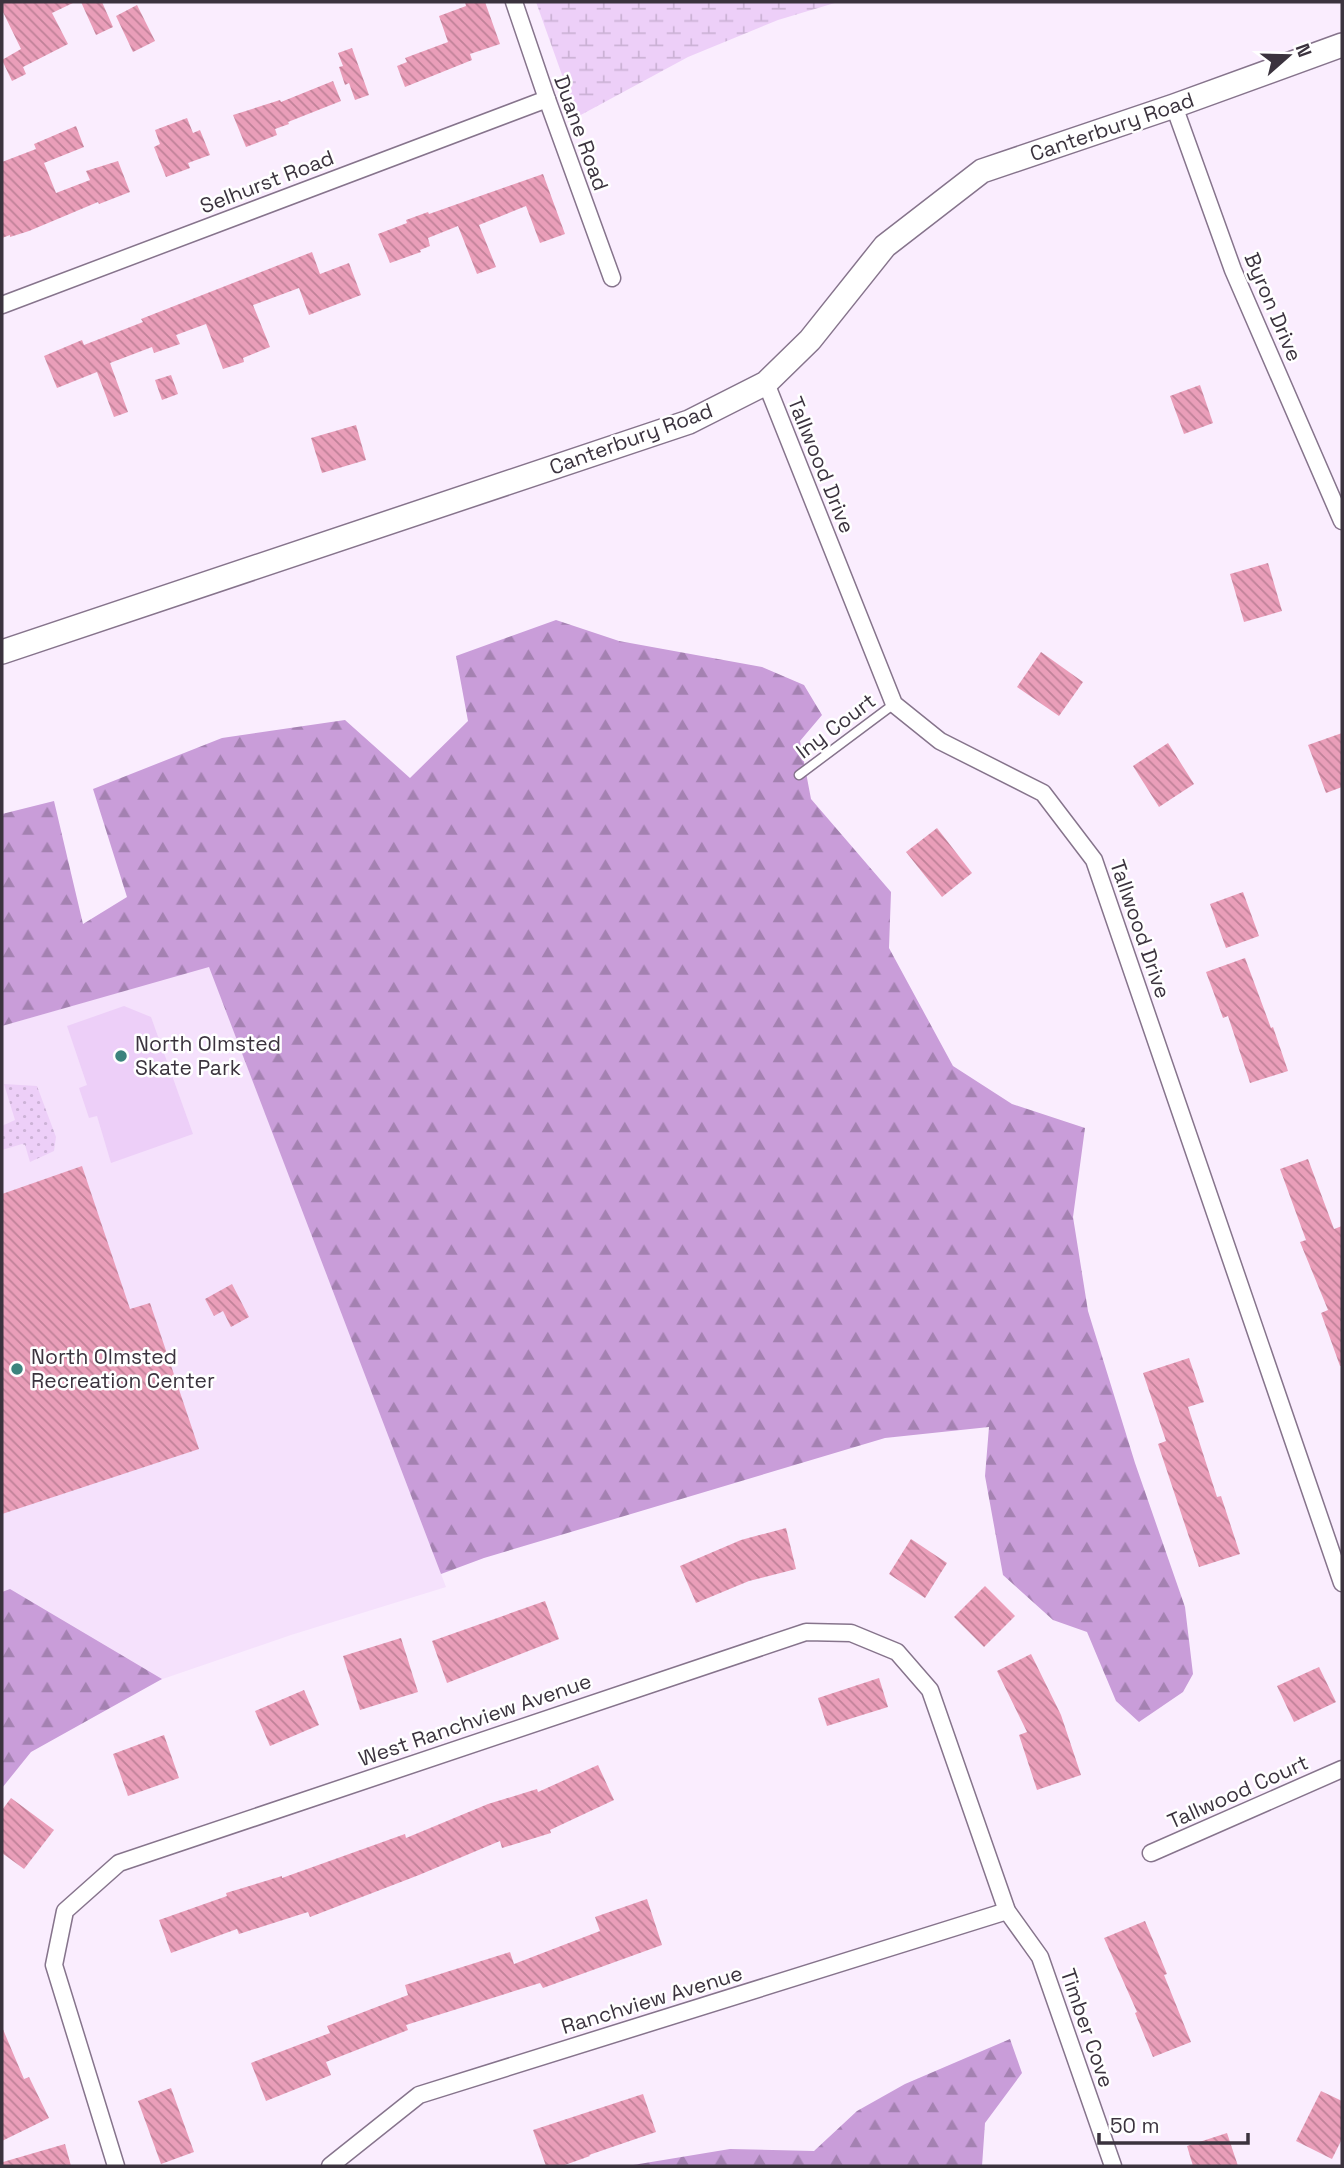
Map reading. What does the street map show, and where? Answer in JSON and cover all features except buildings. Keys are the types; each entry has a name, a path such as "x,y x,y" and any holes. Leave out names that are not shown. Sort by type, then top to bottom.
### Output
{"street":[{"name":"Duane Road","path":"514,2 611,278"},
{"name":"Canterbury Road","path":"2,652 689,422 766,383 810,340 885,246 982,171 1342,46"},
{"name":"Selhurst Road","path":"2,305 547,99"},
{"name":"Byron Drive","path":"1174,106 1233,270 1342,521"},
{"name":"Tallwood Drive","path":"766,383 894,704 940,741 1043,793 1094,860 1342,1583"},
{"name":"West Ranchview Avenue","path":"116,2166 54,1965 65,1911 118,1863 806,1632 851,1633 897,1652 930,1690 1007,1911"},
{"name":"Tallwood Court","path":"1151,1853 1342,1769"},
{"name":"Ranchview Avenue","path":"330,2166 419,2095 1007,1911"},
{"name":"Timber Cove","path":"1007,1911 1040,1957 1113,2166"}],"lane":[{"name":"Iny Court","path":"799,775 894,704"}],"shaded area":[{"path":"209,966 446,1587 291,1635 2,1734 2,1026"}],"green space":[{"path":"536,2 838,2 778,20 688,57 577,117"},
{"path":"556,620 619,641 762,667 804,685 822,715 800,741 811,799 891,892 889,948 953,1066 1012,1104 1085,1128 1073,1217 1088,1311 1135,1463 1185,1607 1193,1674 1183,1692 1139,1722 1116,1701 1087,1632 1053,1620 1003,1575 985,1476 989,1427 885,1438 484,1558 441,1574 209,967 2,1026 2,814 54,801 83,924 127,897 93,789 222,738 345,720 410,778 468,721 456,656"},
{"name":"North Olmsted Skate Park","path":"124,1006 151,1017 193,1134 111,1163 97,1116 89,1118 79,1088 87,1085 67,1026"},
{"path":"4,1084 37,1086 56,1137 54,1151 30,1162 25,1145 2,1150 2,1126 15,1120"},
{"path":"10,1589 162,1679 31,1752 2,1788 2,1592"},
{"path":"1010,2039 1022,2073 985,2123 982,2166 627,2166 730,2149 814,2151 857,2111 905,2084"}],"place":[{"name":"North Olmsted Skate Park","path":"121,1056"},
{"name":"North Olmsted Recreation Center","path":"17,1369"}]}
